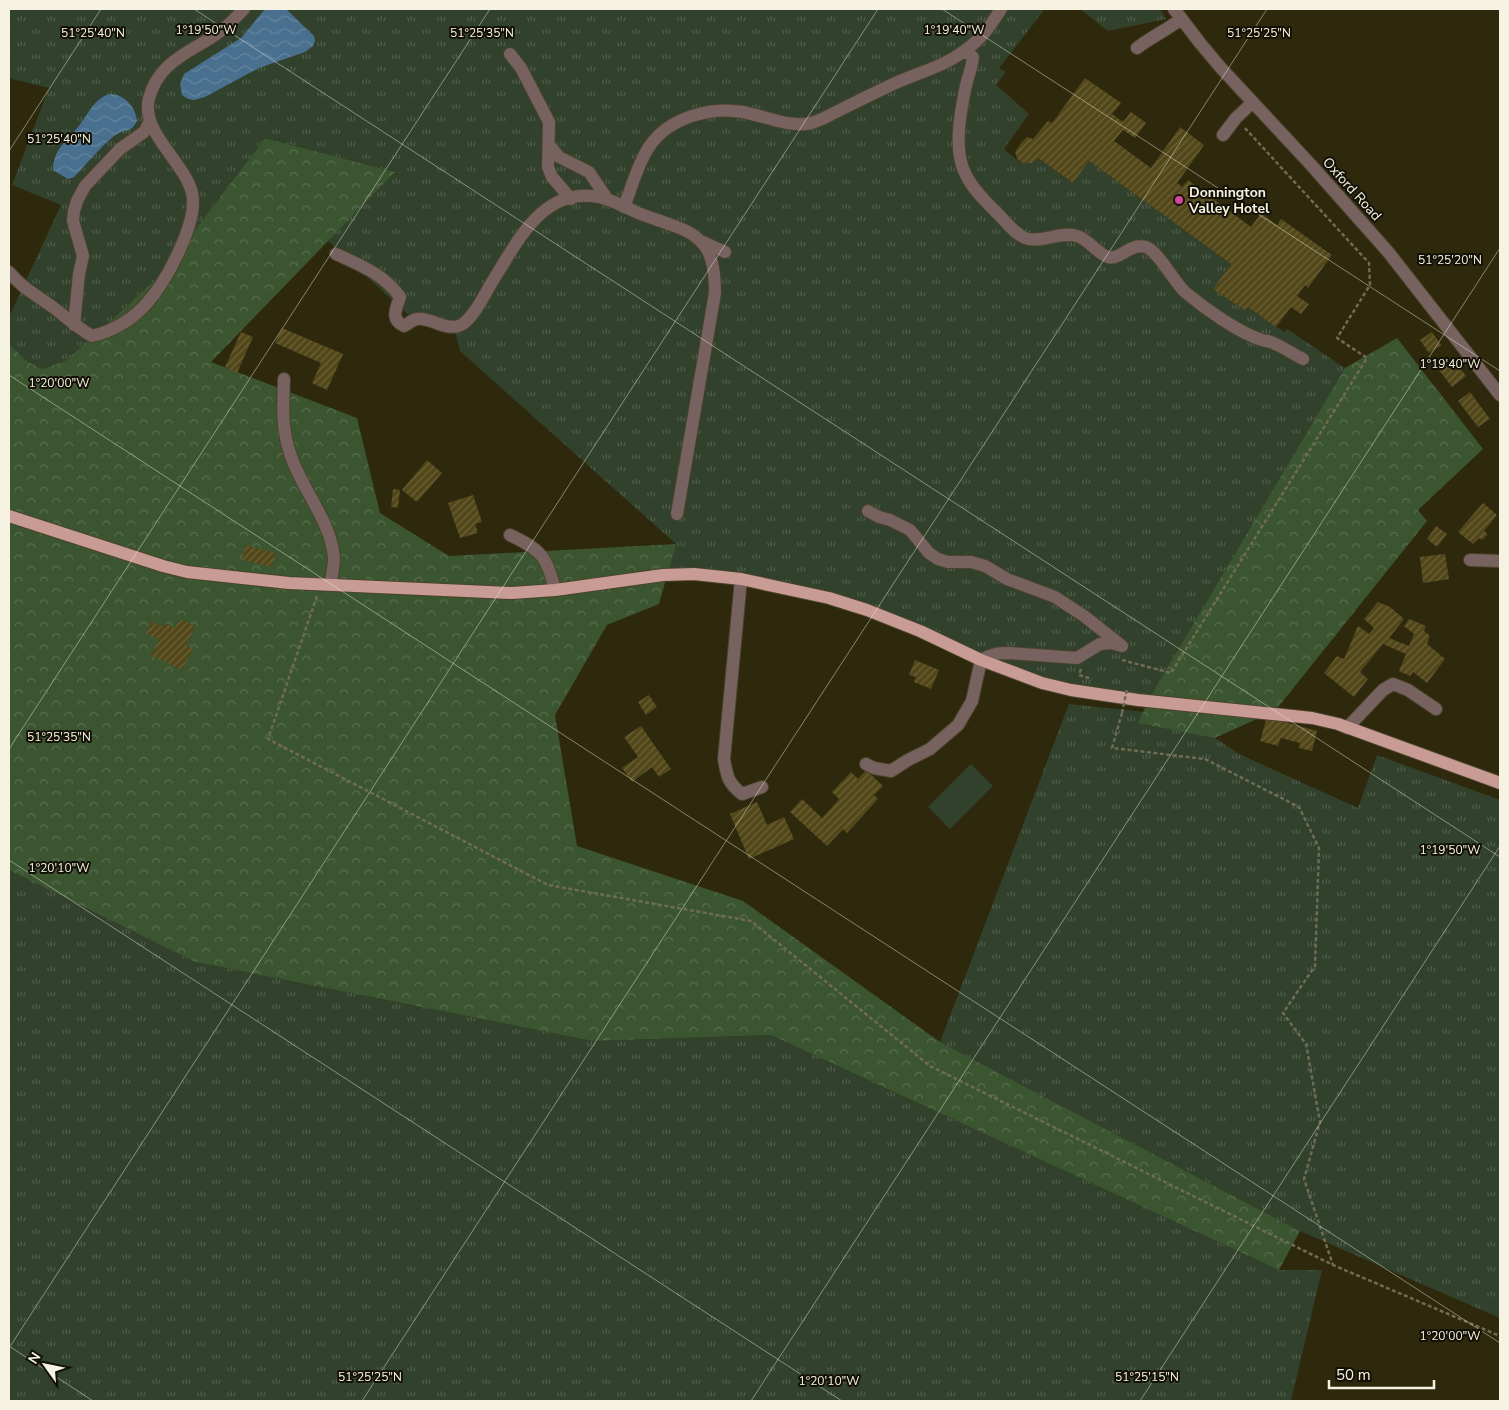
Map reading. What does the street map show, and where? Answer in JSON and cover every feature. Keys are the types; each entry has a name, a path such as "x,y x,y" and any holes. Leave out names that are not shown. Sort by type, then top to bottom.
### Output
{"main road":[{"path":"9,516 122,554 187,572 246,579 326,585 512,593 555,590 663,575 694,574 741,579 828,598 867,610 911,627 981,660 1042,683 1071,690 1138,700 1312,718 1347,728 1500,783"}],"street":[{"path":"9,272 26,290 92,336 111,330 147,303 161,284 183,243 194,201 185,174 160,139 150,121 147,111 148,104 158,76 184,53 222,31 244,9"},
{"path":"624,207 649,147 670,126 709,112 727,111 741,112 794,125 808,124 965,51 987,31 1001,9"},
{"path":"1137,48 1148,39 1166,31 1178,14"},
{"name":"Oxford Road","path":"1178,14 1200,43 1389,254 1500,395"},
{"path":"965,51 974,57 965,89 960,129 960,162 966,176 978,193 1014,230 1028,239 1056,235 1080,236 1106,257 1114,257 1135,247 1150,248 1181,288 1202,304 1243,330 1262,340 1278,345 1303,359"},
{"path":"510,54 521,68 548,122 550,146 548,167 552,177 571,199"},
{"path":"1223,135 1236,118 1253,102"},
{"path":"74,325 79,274 83,256 73,221 77,201 84,186 120,149 144,132 150,121"},
{"path":"550,146 559,157 589,172 608,200"},
{"path":"336,254 376,274 396,291 400,297 394,312 401,325 404,326 416,319 424,319 446,326 460,326 479,304 525,230 538,215 547,208 571,199 586,196 608,200 680,228 703,242 725,252"},
{"path":"677,514 716,293 712,264 703,242"},
{"path":"284,379 283,424 292,459 310,492 328,534 334,559 326,585"},
{"path":"866,764 874,768 891,770 930,749 958,725 972,701 981,660 988,656 998,653 1077,658 1100,644 1122,646 1084,616 1054,597 1007,579 985,566 971,562 948,562 938,559 929,553 910,530 868,511"},
{"path":"510,535 529,544 543,556 550,568 555,590"},
{"path":"1470,560 1500,561"},
{"path":"741,579 724,759 730,785 742,794 762,787"},
{"path":"1347,728 1383,690 1393,684 1408,690 1436,709"}],"path":[{"path":"1115,658 1171,673 1367,358 1338,338 1370,285 1369,263 1236,118"},
{"path":"326,585 268,739 548,885 751,921 930,1066 1333,1265 1500,1336"},
{"path":"1087,651 1079,675 1095,679"},
{"path":"1127,689 1112,748 1205,759 1299,807 1319,848 1315,966 1283,1013 1306,1044 1320,1122 1304,1179 1333,1265"}],"green space":[{"path":"9,9 1045,9 999,68 1006,72 996,85 1029,114 1004,149 1024,163 1038,158 1073,183 1089,161 1231,264 1213,289 1244,310 1248,307 1284,332 1287,329 1345,368 1150,697 1071,690 920,631 781,588 663,575 676,544 460,351 454,327 416,322 328,241 395,172 265,138 162,273 124,309 65,361 42,369 27,361 9,344 9,317 61,205 12,185 49,88 12,79 9,76"},
{"path":"1080,9 1160,9 1166,19 1108,31"},
{"path":"265,138 395,172 211,362 357,418 380,513 449,556 676,544 659,604 607,625 555,715 577,846 743,901 940,1042 1300,1231 1279,1270 771,1035 593,1041 195,962 9,870 9,344 27,361 42,369 65,361 162,273"},
{"path":"1397,338 1483,449 1418,510 1427,521 1275,711 1214,738 1138,723 1150,697 1345,368"},
{"path":"1069,704 1248,723 1215,738 1239,754 1358,808 1377,755 1500,800 1500,1318 1300,1231 940,1042"},
{"path":"971,764 993,786 950,829 928,807"},
{"path":"9,870 195,962 593,1041 771,1035 1279,1270 1322,1270 1291,1401 9,1401"}],"water":[{"path":"265,9 286,9 314,36 313,46 305,52 259,68 205,97 194,100 182,95 180,84 184,74 241,38"},
{"path":"110,94 120,96 132,106 137,121 135,125 109,140 74,177 68,179 53,170 55,156 61,146 78,127 95,103"}],"building":[{"name":"Donnington Valley Hotel","path":"1085,78 1121,103 1112,114 1123,122 1131,112 1146,123 1135,138 1123,130 1114,141 1151,168 1180,127 1204,145 1177,183 1182,187 1188,180 1251,227 1261,213 1277,225 1281,219 1332,255 1308,288 1305,285 1297,296 1309,304 1301,314 1291,307 1276,327 1248,307 1244,310 1213,289 1231,264 1089,161 1073,183 1038,158 1032,163 1023,163 1017,159 1015,152 1021,143 1027,137 1033,139 1048,121 1052,123"},
{"path":"282,328 343,354 327,390 312,383 321,363 275,343"},
{"path":"241,332 253,337 237,373 225,367"},
{"path":"1432,332 1441,345 1429,353 1420,340"},
{"path":"1453,359 1466,376 1452,387 1439,370"},
{"path":"1470,392 1490,419 1478,427 1458,401"},
{"path":"427,460 442,473 417,502 402,490"},
{"path":"393,489 400,490 398,508 391,507"},
{"path":"473,495 482,522 475,524 478,533 460,538 448,503"},
{"path":"1483,503 1497,515 1484,531 1488,534 1482,540 1479,538 1473,544 1458,532"},
{"path":"1436,526 1447,534 1437,547 1427,539"},
{"path":"245,545 276,553 272,567 242,560"},
{"path":"1445,554 1449,579 1423,583 1420,557"},
{"path":"1378,602 1390,607 1404,619 1389,638 1409,646 1414,634 1404,626 1409,619 1426,626 1424,631 1430,636 1427,644 1445,659 1427,683 1413,672 1410,676 1399,671 1406,654 1383,644 1360,672 1368,679 1354,697 1324,673 1337,656 1344,659 1358,626 1369,634 1374,628 1364,619"},
{"path":"180,619 195,626 186,645 193,649 182,670 151,655 159,640 146,634 152,621 163,627 165,623 175,628"},
{"path":"915,660 939,670 931,689 914,682 916,677 909,675"},
{"path":"649,695 657,707 646,715 638,702"},
{"path":"1267,717 1317,731 1312,751 1299,748 1300,743 1281,738 1278,746 1260,741"},
{"path":"641,726 671,769 659,777 652,767 632,782 622,768 638,757 624,737"},
{"path":"866,770 883,786 874,795 878,799 847,833 843,829 827,846 790,812 802,799 822,818 839,799 832,792 851,772 858,779"},
{"path":"757,802 767,825 784,817 794,839 749,859 730,814"}],"place":[{"name":"Donnington Valley Hotel","path":"1179,200"}]}
